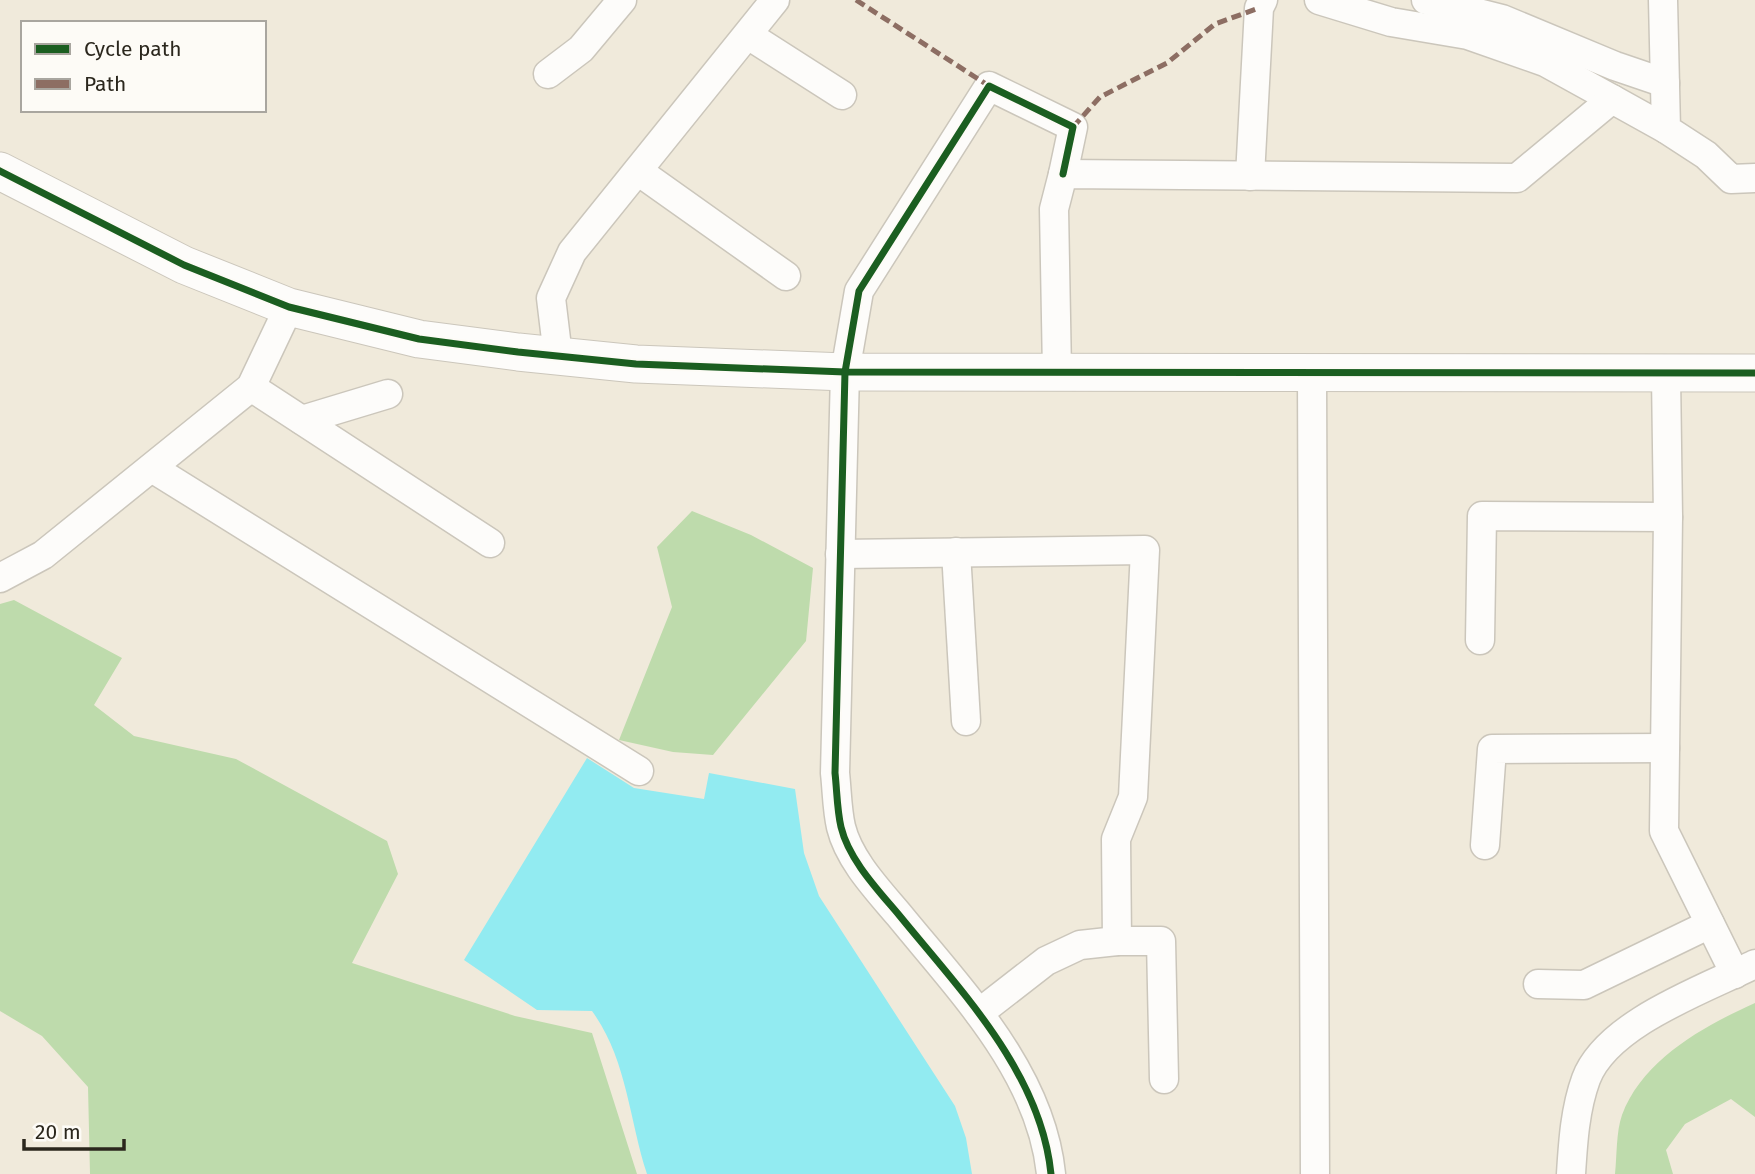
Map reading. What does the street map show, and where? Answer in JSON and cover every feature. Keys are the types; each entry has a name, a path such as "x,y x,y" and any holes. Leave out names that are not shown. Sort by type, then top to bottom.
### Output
{"street":[{"path":"548,74 581,49 622,0"},
{"path":"558,356 551,298 572,252 775,0"},
{"path":"1250,176 1259,8 1263,0"},
{"path":"1319,0 1391,22 1468,35 1545,62 1666,129 1706,155 1731,179 1755,178"},
{"path":"1426,0 1502,19 1615,66 1665,83"},
{"path":"1663,0 1666,129"},
{"path":"748,35 842,95"},
{"path":"1051,1174 1047,1140 1022,1083 979,1013 864,873 841,828 835,773 845,372 859,291 989,86 1073,127 1054,209 1057,372"},
{"path":"1063,174 1517,178 1612,99"},
{"path":"0,171 184,265 289,307 419,339 636,365 845,372 1755,373"},
{"path":"638,172 786,276"},
{"path":"0,578 43,555 251,387 289,307"},
{"path":"1312,373 1315,1174"},
{"path":"1571,1174 1574,1129 1587,1077 1615,1041 1655,1011 1745,969 1710,924 1664,831 1668,517 1666,374"},
{"path":"251,387 490,543"},
{"path":"302,420 388,394"},
{"path":"152,468 639,771"},
{"path":"1480,639 1482,516 1668,517"},
{"path":"840,554 1145,550 1133,797 1116,839 1117,941"},
{"path":"956,552 966,721"},
{"path":"1485,845 1492,749 1665,748"},
{"path":"1538,984 1584,985 1710,924"},
{"path":"979,1013 1046,961 1080,945 1117,941 1161,941 1164,1079"}],"green space":[{"path":"692,511 751,535 813,568 806,641 713,755 673,752 619,740 672,607 657,547"},
{"path":"14,600 122,658 94,705 134,736 236,759 387,841 398,874 352,963 515,1016 592,1033 637,1174 90,1174 88,1087 42,1036 0,1011 0,604"},
{"path":"1755,1003 1755,1117 1731,1099 1685,1124 1666,1150 1673,1174 1615,1174 1622,1115 1644,1077 1660,1061 1696,1034"}],"water":[{"path":"587,758 634,788 704,799 709,773 795,789 804,853 819,896 955,1106 966,1138 972,1174 647,1174 620,1069 604,1030 592,1011 537,1010 464,960"}],"marked path":[{"path":"856,0 989,86"},
{"path":"1073,127 1100,97 1167,63 1215,24 1259,8"}],"cycle path":[{"path":"1051,1174 1044,1137 1032,1102 1015,1068 972,1004 874,885 850,851 840,821 835,773 845,372 859,291 989,86 1073,127 1063,174"},
{"path":"0,171 184,265 289,307 419,339 518,352 636,364 845,372 1755,373"}]}
